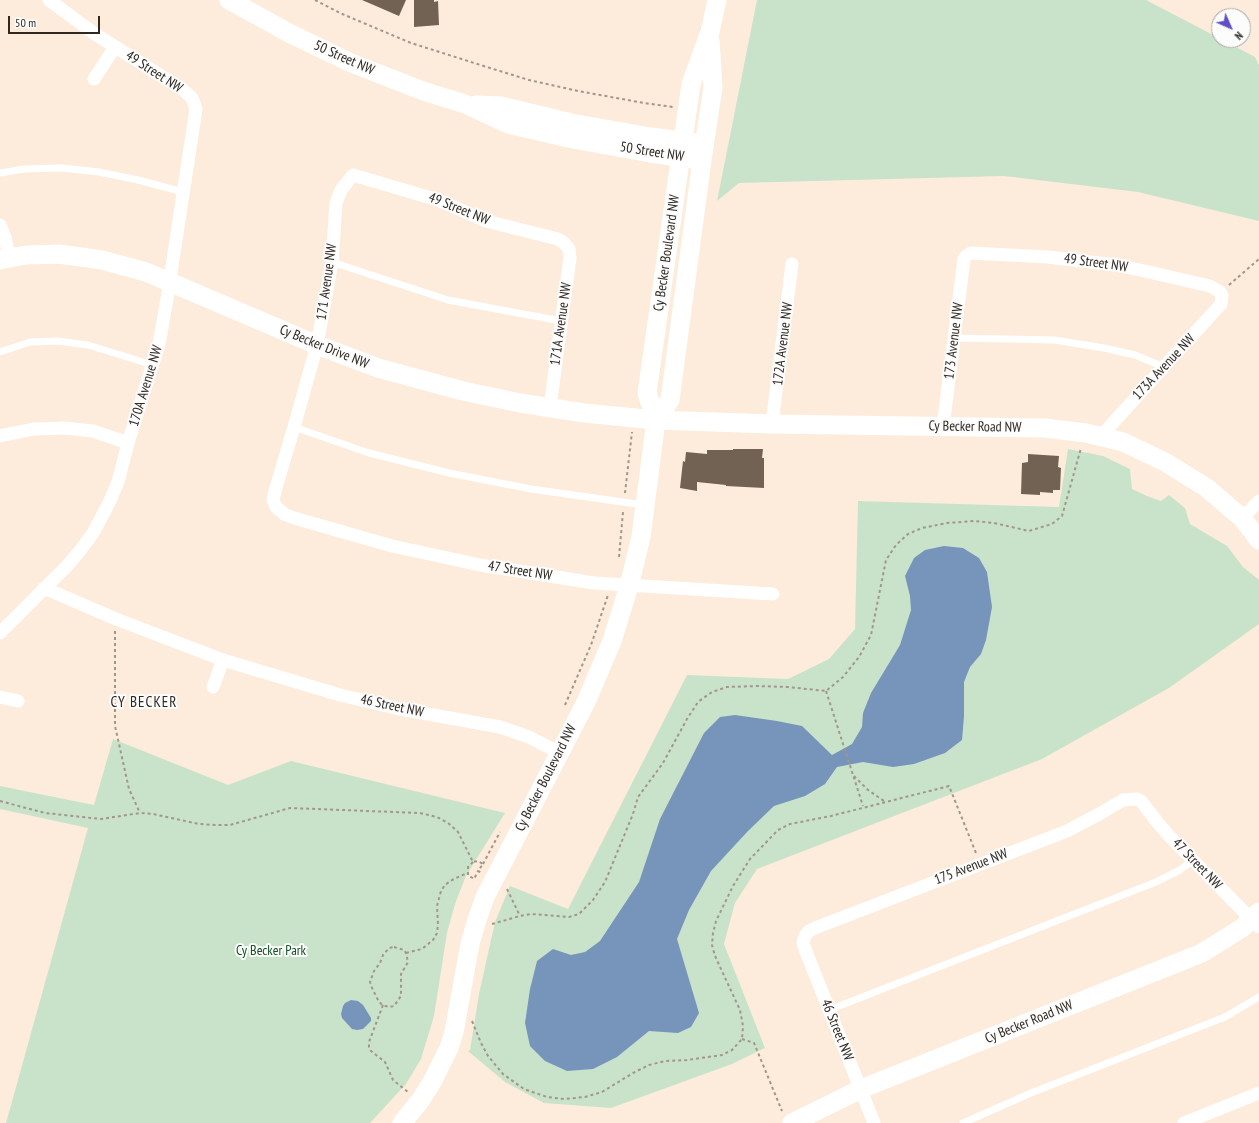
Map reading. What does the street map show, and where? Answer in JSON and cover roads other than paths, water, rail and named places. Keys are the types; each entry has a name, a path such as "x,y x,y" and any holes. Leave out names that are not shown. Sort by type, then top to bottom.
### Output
{"street":[{"name":"49 Street NW","path":"49,0 95,34 182,89 192,98"},
{"name":"50 Street NW","path":"229,0 289,33 349,62 422,91 465,104 508,124 568,138 703,152"},
{"path":"710,32 717,0"},
{"name":"Cy Becker Boulevard NW","path":"413,1115 441,1066 451,1043 470,944 476,923 493,880 586,702 612,641 629,586 638,552 656,420 647,393 691,84 710,32"},
{"name":"Cy Becker Boulevard NW","path":"656,420 670,400 713,87 710,32"},
{"name":"49 Street NW","path":"94,79 115,47"},
{"name":"170A Avenue NW","path":"0,633 67,566 93,533 118,482 128,443 153,365 160,336 196,109 192,98"},
{"name":"49 Street NW","path":"353,175 438,200 486,221 558,239 564,243"},
{"name":"171 Avenue NW","path":"276,507 273,500 274,491 317,345 332,262 336,203 341,190 353,175"},
{"path":"0,225 6,237 5,259"},
{"name":"171A Avenue NW","path":"550,407 570,258 569,249 564,243"},
{"name":"49 Street NW","path":"966,256 971,253 1048,257 1114,265 1210,286 1221,293"},
{"name":"Cy Becker Drive NW","path":"5,259 26,255 59,254 102,260 146,272 317,345 378,368 435,384 493,397 584,413 656,420"},
{"name":"173 Avenue NW","path":"943,426 964,259 966,256"},
{"name":"172A Avenue NW","path":"772,424 792,264"},
{"name":"173A Avenue NW","path":"1093,435 1164,367 1221,304 1221,293"},
{"name":"Cy Becker Road NW","path":"656,420 772,424 1045,428 1093,435 1123,442 1170,465 1207,488 1242,518 1259,540"},
{"path":"0,436 34,429 64,428 93,431 128,443"},
{"path":"1242,518 1259,501"},
{"name":"47 Street NW","path":"276,507 284,514 294,518 392,546 442,558 594,583 773,594"},
{"name":"46 Street NW","path":"44,588 116,619 224,660 340,695 400,709 500,727 529,737 560,753"},
{"path":"213,687 224,660"},
{"path":"0,697 18,701"},
{"name":"47 Street NW","path":"1137,799 1141,801 1158,823 1193,860 1256,920"},
{"name":"175 Avenue NW","path":"805,936 809,931 815,928 1067,831 1123,800 1137,799"},
{"name":"Cy Becker Road NW","path":"788,1119 1202,953 1256,920"},
{"name":"46 Street NW","path":"805,936 805,949 874,1123"},
{"path":"1184,1123 1259,1093"}],"lane":[{"path":"0,173 24,169 62,168 99,172 138,180 183,192"},
{"path":"332,262 448,300 561,321"},
{"path":"954,338 1054,340 1104,348 1135,355 1164,367"},
{"path":"0,352 30,342 57,340 88,345 153,365"},
{"path":"294,427 369,453 449,473 531,490 645,505"},
{"path":"829,1010 1156,882 1180,870 1193,860"},
{"path":"963,1123 1031,1093 1225,1017 1259,997"}],"water":[{"path":"944,546 963,548 979,558 987,572 992,607 986,640 981,654 970,667 964,682 962,740 945,753 914,764 893,767 863,762 837,767 825,784 805,796 774,806 748,831 711,871 689,910 677,939 699,1013 691,1027 678,1033 649,1031 617,1057 593,1069 567,1071 545,1061 530,1046 525,1023 530,989 537,961 553,949 571,955 585,952 600,941 639,882 660,819 704,733 720,717 735,715 802,726 832,755 852,744 862,727 863,713 871,693 900,645 911,610 910,596 905,576 914,558 925,550"},
{"path":"351,1000 358,1001 363,1005 371,1018 371,1021 363,1029 352,1029 342,1018 341,1014 343,1006"}],"district":[{"name":"CY BECKER","path":"144,703"}],"park label":[{"name":"Cy Becker Park","path":"271,951"}]}
